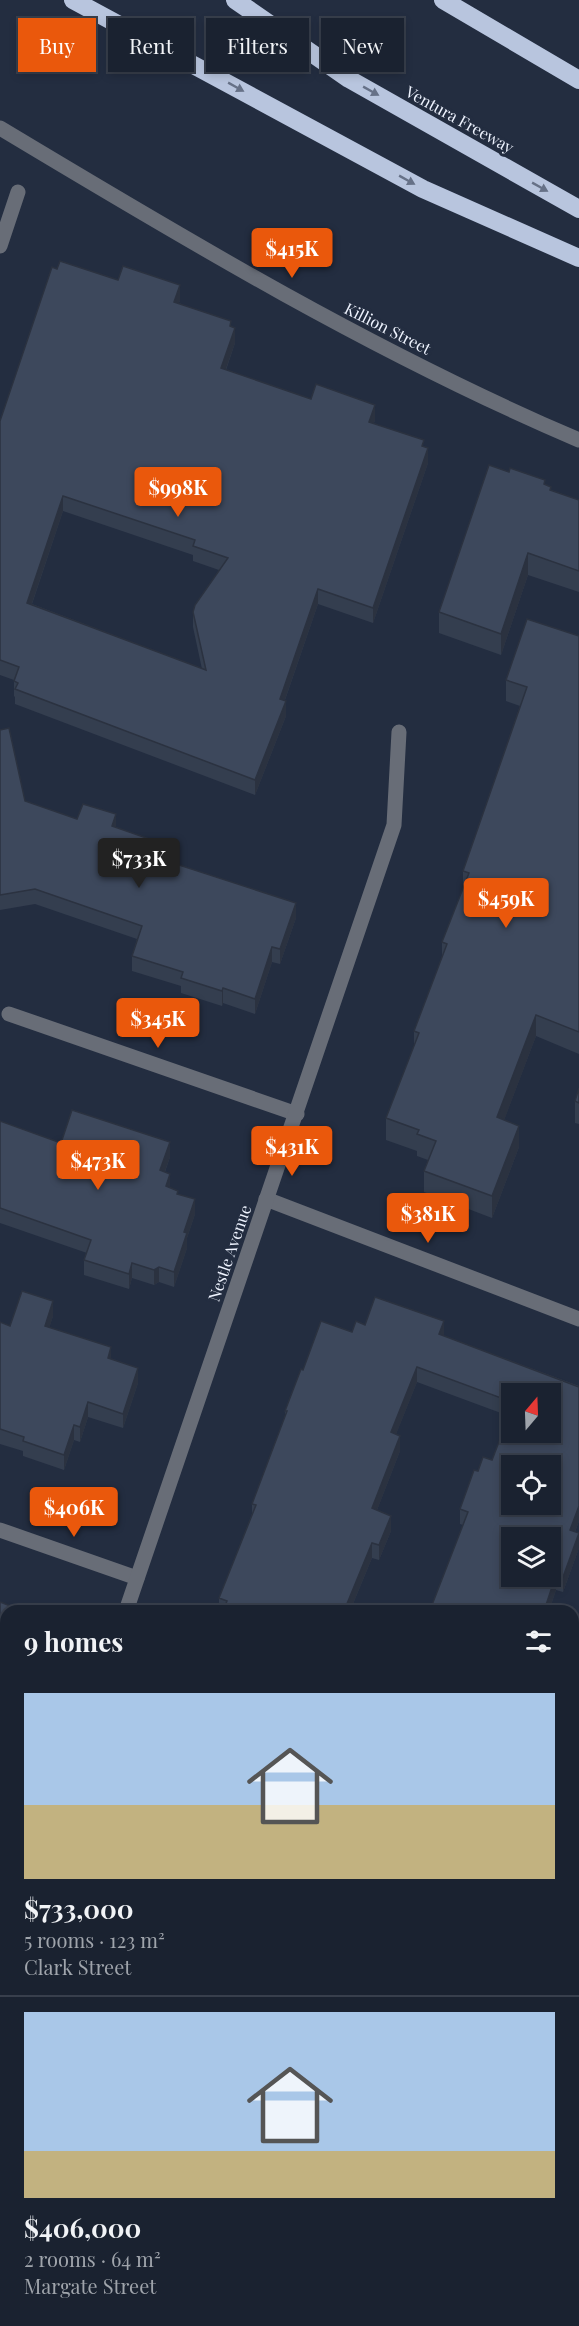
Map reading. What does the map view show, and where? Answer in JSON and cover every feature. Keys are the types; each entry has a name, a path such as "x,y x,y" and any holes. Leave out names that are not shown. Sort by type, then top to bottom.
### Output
{"highway":[{"path":"73,0 423,189 579,258"},
{"name":"Ventura Freeway","path":"235,0 350,79 579,209"},
{"path":"443,0 579,80"}],"street":[{"name":"Killion Street","path":"0,128 204,250 363,337 507,409 579,440"},
{"path":"0,246 18,192"},
{"name":"Nestle Avenue","path":"128,1605 394,825 399,732"},
{"path":"9,1014 297,1114"},
{"path":"266,1199 579,1320"},
{"path":"0,1530 137,1578"}],"building":[{"path":"60,261 118,280 123,266 180,285 174,302 231,321 230,326 235,328 221,368 311,399 316,384 375,405 369,422 424,440 422,446 428,448 373,608 318,589 280,699 286,701 255,780 15,689 18,683 14,681 19,667 0,660 0,421 52,267 57,269","holes":["63,496 195,540 193,546 228,558 195,605 193,612 206,670 27,603"]},
{"path":"489,465 509,472 510,468 545,480 544,484 551,487 550,490 579,500 579,571 528,553 501,634 439,612"},
{"path":"527,619 579,636 579,1032 536,1015 497,1117 519,1126 492,1196 424,1171 436,1141 417,1134 419,1130 386,1118 419,1033 414,1031 447,944 442,942 469,873 463,871 527,687 506,680"},
{"path":"9,728 25,801 77,819 83,804 116,814 112,826 178,849 173,863 296,903 280,949 272,947 255,999 223,988 222,991 181,978 183,972 132,956 142,926 35,889 0,895 0,730"},
{"path":"579,1088 579,1103 575,1101"},
{"path":"72,1110 170,1142 160,1170 170,1174 166,1186 178,1191 177,1194 195,1199 174,1272 159,1267 154,1270 132,1263 129,1274 84,1260 91,1240 0,1208 0,1121 61,1143"},
{"path":"22,1291 53,1301 45,1326 111,1347 108,1358 138,1368 123,1414 88,1402 80,1427 74,1425 64,1455 23,1441 24,1437 0,1429 0,1322 10,1326"},
{"path":"375,1297 444,1321 439,1334 579,1387 579,1506 570,1530 579,1533 563,1577 561,1576 561,1527 501,1527 501,1587 552,1587 546,1605 432,1605 468,1512 460,1509 474,1470 478,1471 483,1457 492,1460 501,1437 501,1443 561,1443 561,1383 501,1383 501,1398 417,1367 391,1432 400,1436 372,1508 391,1516 379,1545 372,1543 346,1605 225,1605 227,1601 219,1598 256,1505 252,1504 287,1411 285,1411 321,1321 352,1332 356,1321 365,1325"}]}
